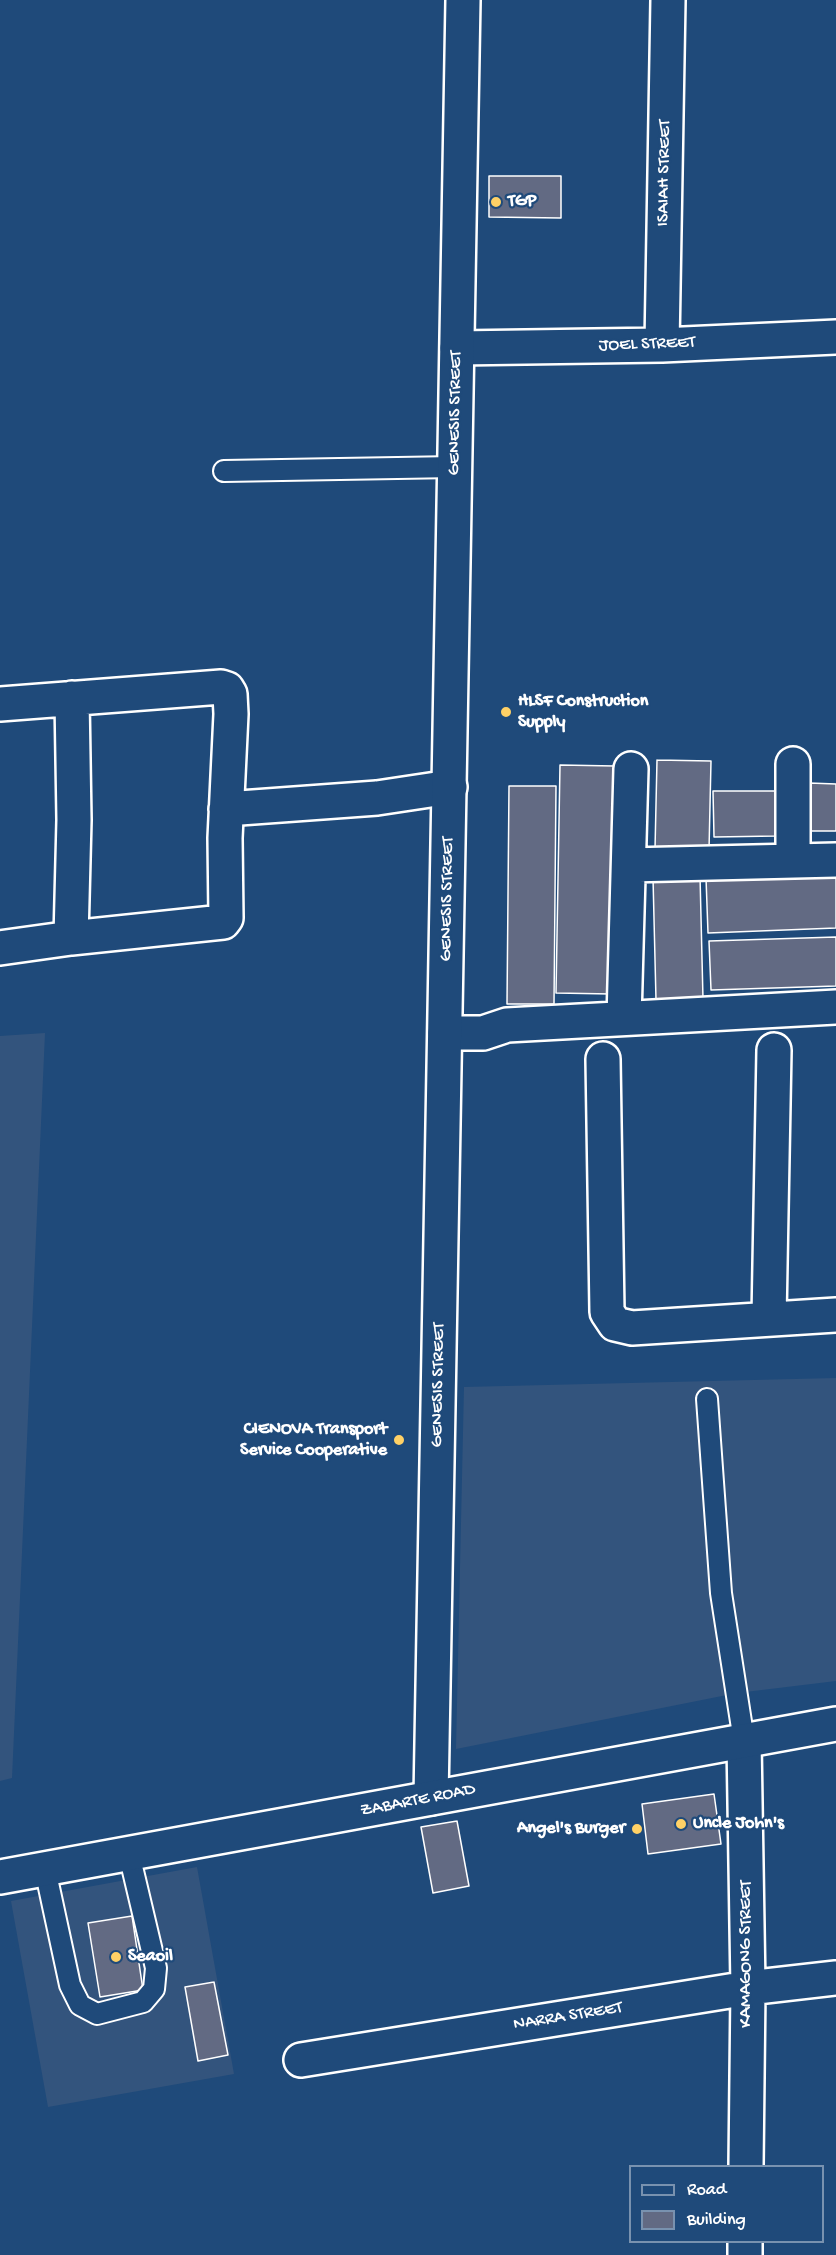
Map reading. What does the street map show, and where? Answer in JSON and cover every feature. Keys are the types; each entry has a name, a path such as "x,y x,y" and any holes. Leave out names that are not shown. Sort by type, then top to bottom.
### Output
{"street":[{"name":"GENESIS STREET","path":"431,1798 463,0"},
{"name":"ISAIAH STREET","path":"662,345 668,0"},
{"name":"JOEL STREET","path":"457,348 662,345 836,337"},
{"path":"0,704 221,687 227,689 230,694 231,714 226,809 226,918 223,922 0,948"},
{"path":"71,938 74,820 72,698"},
{"path":"793,764 793,861"},
{"path":"624,1017 631,769"},
{"path":"226,809 377,798 450,788"},
{"path":"629,865 836,860"},
{"path":"446,1024 483,1033 507,1025 836,1007"},
{"path":"770,1318 774,1050"},
{"path":"603,1059 607,1312 615,1324 632,1328 836,1315"},
{"name":"ZABARTE ROAD","path":"0,1877 836,1724"},
{"name":"KAMAGONG STREET","path":"744,1741 748,1988 746,2165"},
{"name":"NARRA STREET","path":"301,2060 748,1988 836,1978"}],"lane":[{"path":"224,471 455,467"},
{"path":"707,1399 721,1593 744,1741"},
{"path":"45,1869 70,1985 80,2005 97,2014 143,2002 154,1989 156,1968 129,1854"}],"shaded area":[{"path":"45,1033 12,1778 0,1781 0,1036"},
{"path":"836,1378 836,1681 737,1693 456,1749 464,1387"},
{"path":"197,1867 234,2074 48,2107 11,1901"}],"building":[{"path":"489,176 561,176 561,218 489,217"},
{"path":"657,760 711,761 709,850 655,849"},
{"path":"560,765 615,766 611,994 556,993"},
{"path":"809,783 836,784 836,831 809,831"},
{"path":"509,786 556,786 554,1004 507,1004"},
{"path":"713,791 775,791 776,836 714,837"},
{"path":"836,873 836,928 708,933 706,878"},
{"path":"700,876 703,999 656,1000 653,878"},
{"path":"836,937 836,986 711,990 709,941"},
{"name":"Uncle John's","path":"714,1794 721,1844 648,1854 642,1804"},
{"path":"457,1821 469,1886 433,1893 421,1827"},
{"name":"Seaoil","path":"132,1916 143,1990 100,1997 88,1923"},
{"path":"214,1982 228,2055 198,2061 185,1987"}],"place":[{"name":"TGP","path":"496,202"},
{"name":"HLSF Construction Supply","path":"506,712"},
{"name":"CIENOVA Transport Service Cooperative","path":"399,1440"},
{"name":"Uncle John's","path":"681,1824"},
{"name":"Angel's Burger","path":"637,1829"},
{"name":"Seaoil","path":"116,1957"}]}
